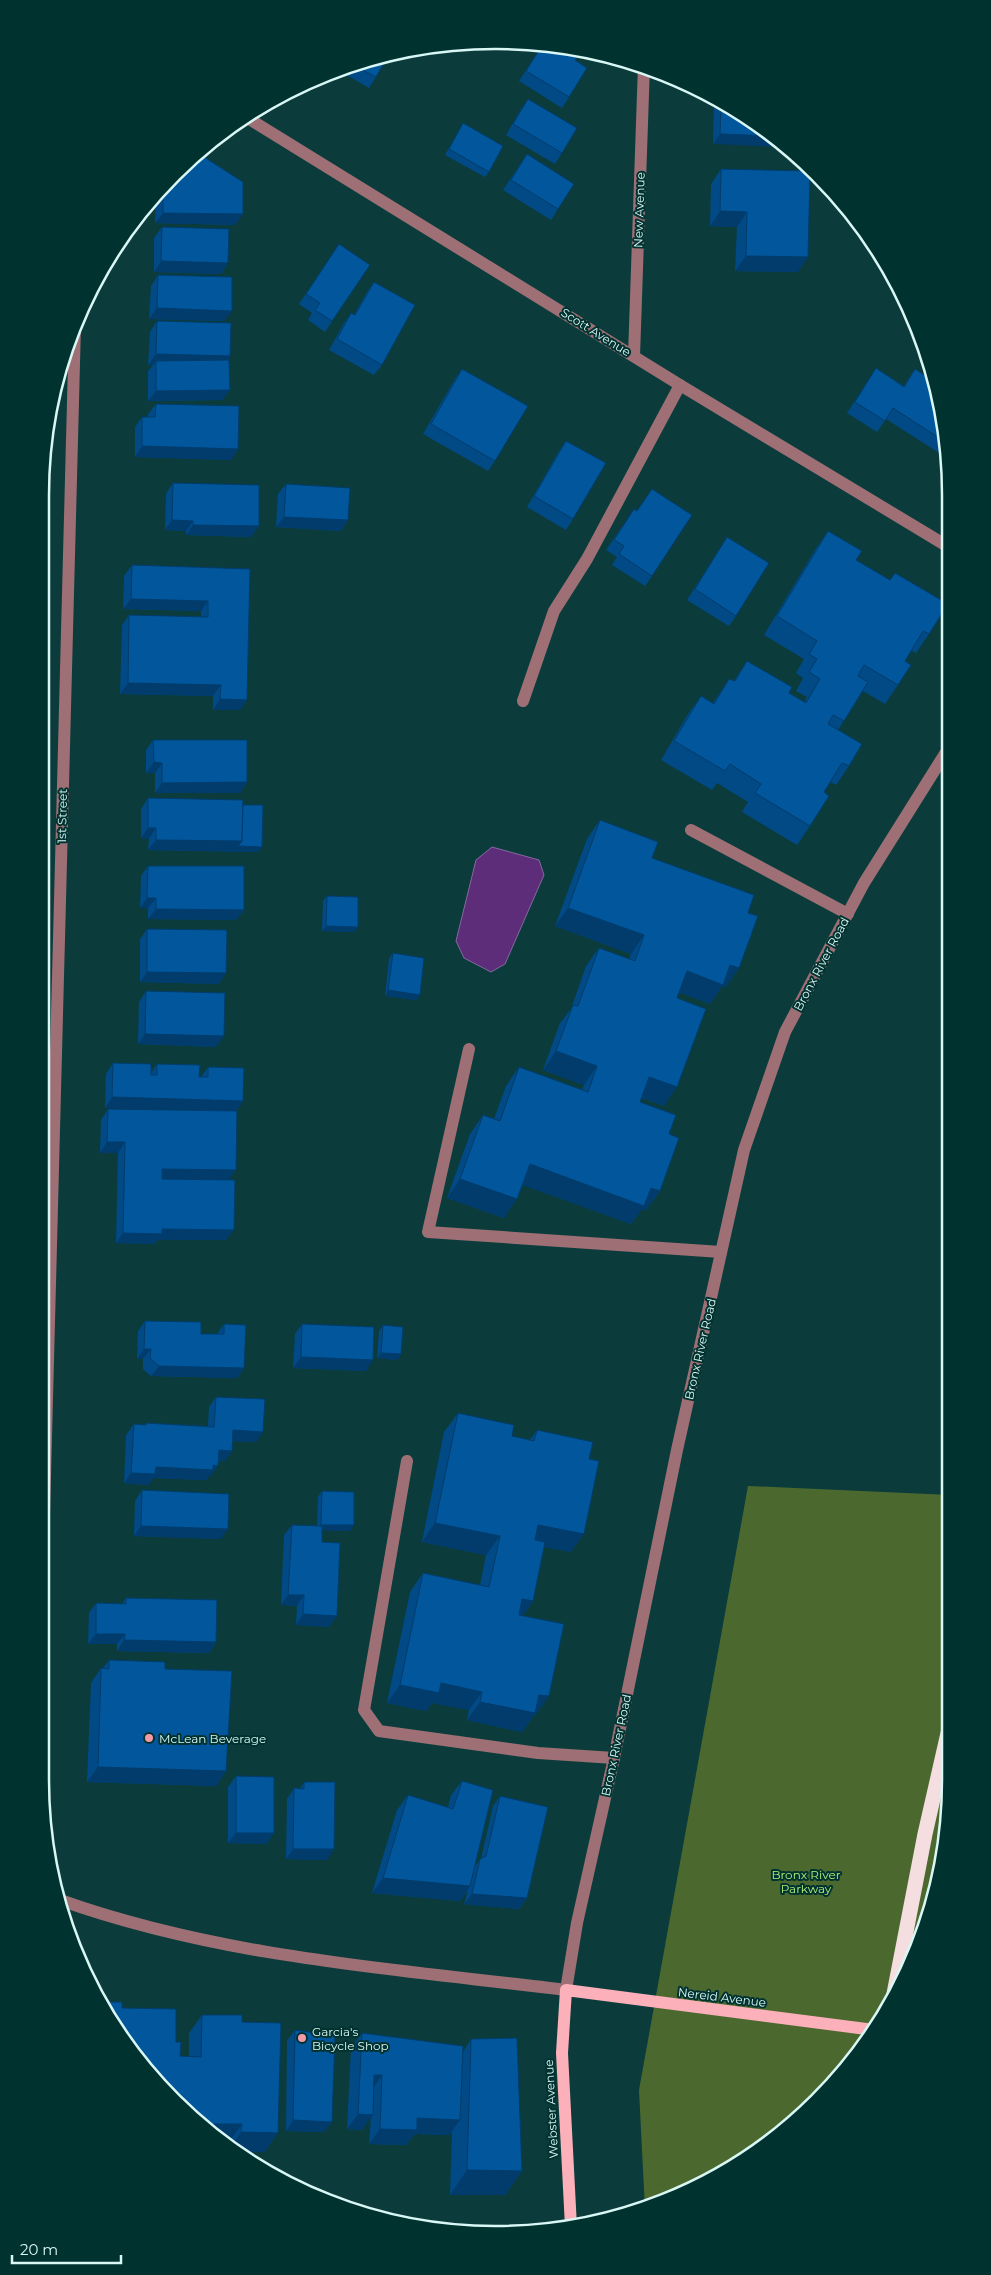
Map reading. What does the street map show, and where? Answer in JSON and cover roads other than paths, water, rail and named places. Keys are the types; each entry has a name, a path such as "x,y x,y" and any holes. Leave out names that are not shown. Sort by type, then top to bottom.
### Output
{"highway":[{"path":"898,1972 925,1834 942,1759"}],"main road":[{"name":"Nereid Avenue","path":"566,1990 866,2029"},
{"name":"Webster Avenue","path":"566,1990 562,2053 571,2220"}],"street":[{"name":"New Avenue","path":"634,356 644,74"},
{"name":"Scott Avenue","path":"252,121 680,385 942,543"},
{"name":"1st Street","path":"49,1311 74,346"},
{"path":"523,701 554,611 587,559 680,385"},
{"name":"Bronx River Road","path":"566,1990 577,1923 614,1758 679,1440 744,1150 785,1032 864,883 942,759"},
{"path":"690,830 848,914"},
{"path":"469,1049 428,1232 721,1252"},
{"path":"408,1461 364,1710 379,1731 538,1753 614,1758"},
{"path":"66,1902 155,1930 235,1948 566,1990"}],"place":[{"name":"McLean Beverage","path":"149,1738"},
{"name":"Garcia's Bicycle Shop","path":"302,2038"}],"park label":[{"name":"Bronx River Parkway","path":"806,1881"}]}
